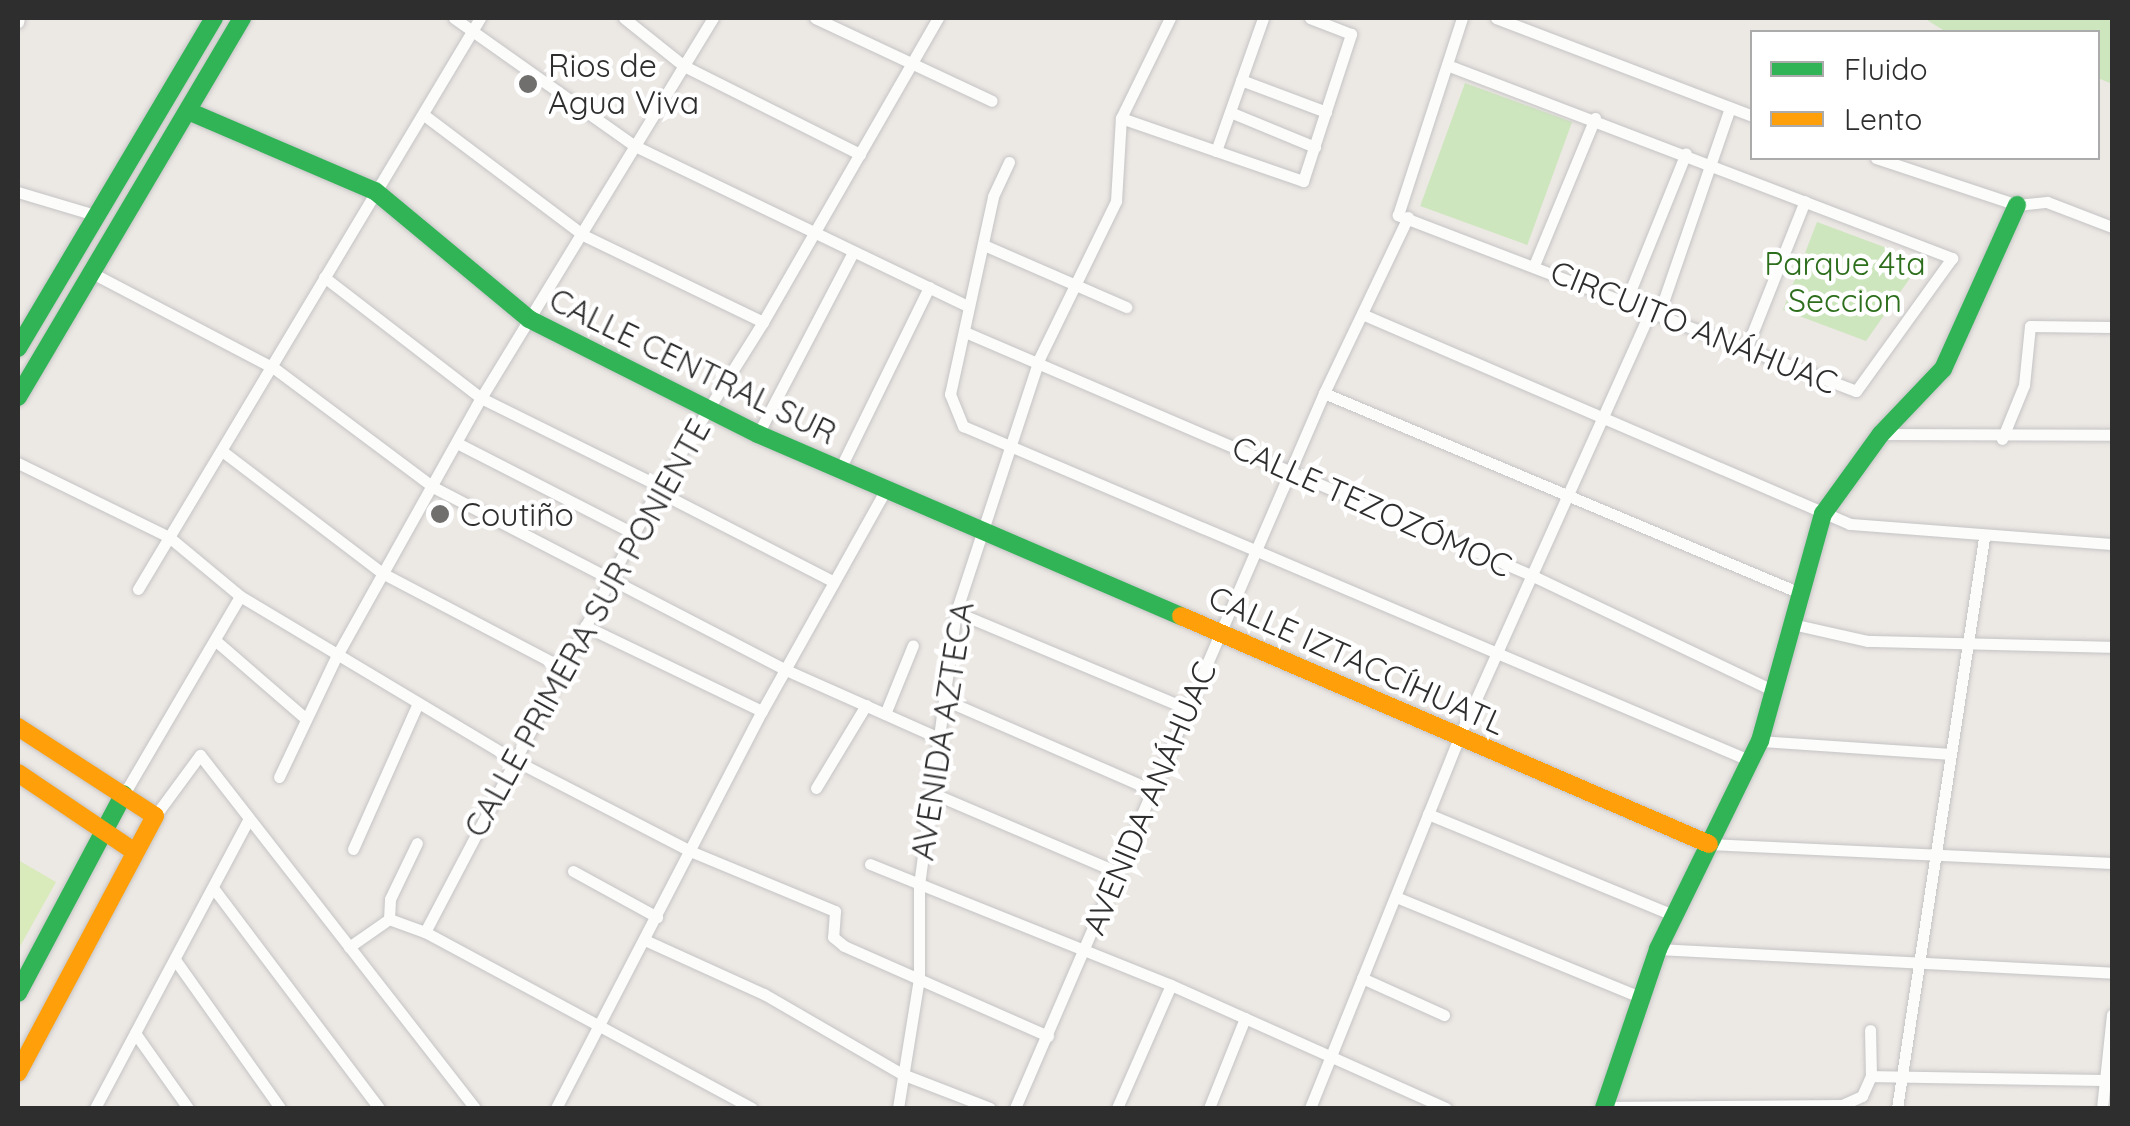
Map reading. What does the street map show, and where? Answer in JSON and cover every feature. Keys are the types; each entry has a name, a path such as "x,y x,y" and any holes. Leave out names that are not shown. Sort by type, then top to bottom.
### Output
{"street":[{"path":"18,348 214,18"},
{"path":"18,397 242,18"},
{"path":"454,18 477,22 635,146 812,235 968,306"},
{"path":"624,18 684,66 860,154"},
{"path":"278,777 336,657 481,398 714,18"},
{"path":"815,18 992,101"},
{"name":"CALLE PRIMERA SUR PONIENTE","path":"425,932 512,759 658,488 764,322 938,18"},
{"path":"1170,18 1121,118 1303,181 1352,34 1310,18"},
{"path":"1216,152 1263,18"},
{"path":"1408,217 1398,215 1462,18"},
{"path":"1496,18 1750,115"},
{"path":"138,589 274,368 477,22"},
{"name":"CIRCUITO ANÁHUAC","path":"1408,217 1535,263 1856,391 1952,258 1713,162 1448,65"},
{"path":"1241,80 1326,112"},
{"path":"1310,1108 1459,737 1598,415 1655,310 1730,108"},
{"name":"CALLE CENTRAL SUR","path":"188,111 375,191 529,319 838,472 982,528"},
{"path":"1230,112 1314,147"},
{"path":"424,116 584,234 764,322"},
{"name":"AVENIDA AZTECA","path":"898,1108 920,978 919,885 956,612 1039,359 1116,201 1121,118"},
{"path":"1535,263 1595,118"},
{"path":"1627,299 1686,153"},
{"path":"1882,160 2017,205 2038,201 2112,227"},
{"path":"1009,162 996,186 986,246 968,306 950,394 964,426 1751,762"},
{"path":"18,192 95,215"},
{"path":"1746,348 1805,201"},
{"path":"1870,1030 1871,1076 1862,1096 1842,1104 1604,1108 1658,949 1760,741 1824,514 1881,434 1943,369 2017,205"},
{"name":"AVENIDA ANÁHUAC","path":"1015,1108 1289,471 1408,217"},
{"path":"986,246 1126,306"},
{"path":"758,434 852,254"},
{"path":"92,273 274,368 433,486 786,670 940,739"},
{"path":"324,277 481,398 834,582"},
{"path":"838,472 930,287"},
{"path":"1362,314 1850,524 1984,538 2112,544"},
{"path":"2002,439 2024,385 2030,326 2112,327"},
{"name":"CALLE TEZOZÓMOC","path":"965,332 1039,359 1531,576 1774,691"},
{"path":"1324,392 1800,593"},
{"path":"1881,434 1949,430 2002,439 2112,434"},
{"path":"457,442 635,534"},
{"path":"222,451 382,573 561,668"},
{"path":"18,463 169,537 240,596 512,759 690,851 766,878 835,911 833,937 844,946 1048,1036"},
{"path":"556,1108 598,1024 647,941 762,711 885,492"},
{"name":"CALLE IZTACCÍHUATL","path":"982,528 1709,844"},
{"path":"1897,1108 1915,964 1936,858 1984,538"},
{"path":"18,993 124,794 240,596"},
{"path":"956,612 1188,709"},
{"path":"1792,624 1868,641 2112,647"},
{"path":"585,626 762,711"},
{"path":"216,642 305,718"},
{"path":"886,714 913,645"},
{"path":"945,700 1152,790"},
{"path":"353,850 417,705"},
{"path":"816,788 866,705"},
{"path":"18,727 154,816"},
{"path":"1760,741 1950,754"},
{"path":"18,1073 154,816 200,756 475,1108"},
{"path":"18,773 136,852"},
{"path":"932,793 1117,872"},
{"path":"1428,814 1675,916"},
{"path":"95,1108 248,820"},
{"path":"389,919 390,899 416,842"},
{"path":"1709,844 1936,858 2112,863"},
{"path":"870,864 1334,1055 1446,1108"},
{"path":"573,871 657,918"},
{"path":"214,889 379,1108"},
{"path":"1396,897 1640,998"},
{"path":"389,919 425,932 752,1108"},
{"path":"349,948 389,919"},
{"path":"647,941 764,994 902,1074 990,1108"},
{"path":"1658,949 2112,973"},
{"path":"176,961 280,1108"},
{"path":"1362,978 1444,1015"},
{"path":"1116,1108 1171,986"},
{"path":"2102,1108 2109,1080 2112,1016"},
{"path":"1209,1108 1245,1018"},
{"path":"134,1033 188,1108"},
{"path":"1871,1076 2109,1080"}],"green space":[{"path":"1924,18 2112,18 2112,84 2100,79 2100,30 1943,30"},
{"path":"1465,83 1572,122 1527,245 1420,206"},
{"name":"Parque 4ta Seccion","path":"1817,222 1922,261 1866,341 1783,310"},
{"path":"18,860 56,882 18,950"}],"traffic: fast":[{"path":"18,348 214,18"},
{"path":"18,397 242,18"},
{"path":"188,111 375,191 529,319 758,434 1181,616"},
{"path":"1604,1108 1658,949 1760,741 1823,514 1881,434 1943,369 2017,205"},
{"path":"18,993 124,794"}],"traffic: slow":[{"path":"1181,616 1709,844"},
{"path":"18,727 155,816 18,1073"},
{"path":"18,773 135,852"}],"place":[{"name":"Rios de Agua Viva","path":"528,84"},
{"name":"Coutiño","path":"440,514"}]}
